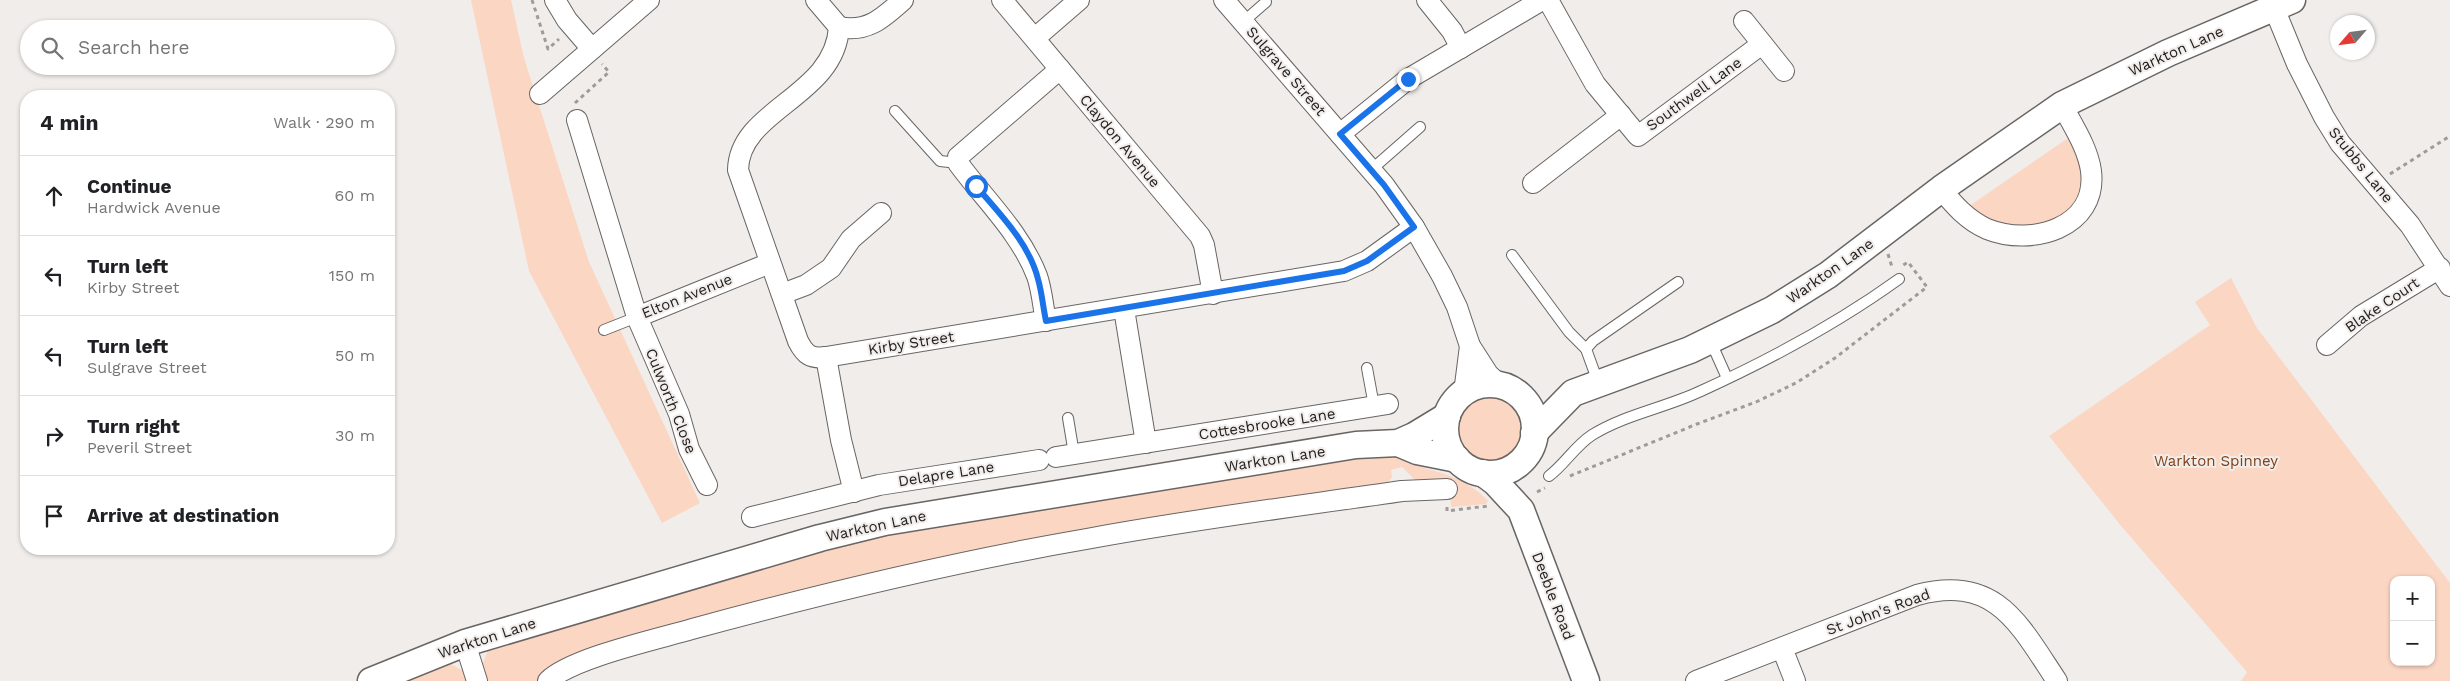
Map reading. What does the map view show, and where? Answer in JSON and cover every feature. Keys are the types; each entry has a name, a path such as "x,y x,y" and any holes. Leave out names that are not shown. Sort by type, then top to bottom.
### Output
{"street":[{"path":"555,0 563,15 592,49"},
{"path":"540,94 649,0"},
{"path":"816,0 839,27 850,29 871,25 881,20 903,0"},
{"name":"Claydon Avenue","path":"1002,0 1200,236 1204,245 1213,294"},
{"path":"1035,38 1080,0"},
{"name":"Sulgrave Street","path":"1224,0 1371,170 1414,227 1450,292 1470,346 1488,374 1509,390"},
{"path":"1427,0 1452,31 1461,48"},
{"path":"1340,134 1408,79 1542,0"},
{"name":"Southwell Lane","path":"1548,0 1591,78 1638,136 1762,44"},
{"name":"Warkton Lane","path":"1509,390 1542,396 1573,393 1598,382 1690,350 1772,310 1828,275 1941,189 2062,105 2109,81 2283,4"},
{"name":"Stubbs Lane","path":"2283,4 2297,64 2324,118 2340,142 2410,225 2440,268 2450,286"},
{"path":"1744,21 1784,71"},
{"name":"Kirby Street","path":"839,27 836,46 827,65 749,136 739,154 739,180 770,263 805,354 816,358 1124,309 1355,268 1414,227"},
{"path":"1046,321 1038,278 1028,254 1010,226 958,163 958,157 962,151 1060,69"},
{"path":"1941,189 1956,208 1988,229 2001,233 2034,234 2065,226 2073,220 2090,197 2091,171 2082,143 2062,105"},
{"path":"1533,183 1621,115"},
{"name":"Culworth Close","path":"577,120 637,316 679,414 689,449 707,485"},
{"path":"782,294 806,286 831,268 851,239 880,213"},
{"name":"Elton Avenue","path":"637,316 770,263"},
{"name":"Blake Court","path":"2327,345 2361,316 2440,268"},
{"path":"1124,309 1146,443"},
{"name":"Sulgrave Street","path":"1464,393 1470,346"},
{"path":"826,357 841,440 854,492"},
{"path":"1481,385 1509,390 1531,411 1534,440 1524,458 1507,471 1489,474 1471,470 1457,459 1446,438 1447,416 1450,407 1464,393 1481,385"},
{"name":"Warkton Lane","path":"1534,433 1573,393"},
{"name":"Cottesbrooke Lane","path":"1056,457 1381,405"},
{"name":"Warkton Lane","path":"370,681 465,643 775,550 885,522 1356,445 1398,443 1414,436 1447,416"},
{"name":"Warkton Lane","path":"1398,443 1418,451 1457,459"},
{"name":"Delapre Lane","path":"752,517 924,476 1056,457"},
{"name":"Deeble Road","path":"1521,510 1524,458"},
{"name":"Deeble Road","path":"1482,472 1496,482 1521,510 1586,681"},
{"path":"548,681 561,670 658,639 759,611 981,559 1093,537 1402,490 1447,489"},
{"name":"St John's Road","path":"1696,681 1917,595 1952,589 1987,598 2006,610 2057,681"},
{"path":"465,643 477,681"},
{"path":"1782,648 1795,681"}],"lane":[{"path":"1243,22 1266,2"},
{"path":"895,111 940,161 958,163"},
{"path":"1371,170 1420,127"},
{"path":"1512,255 1569,332 1586,349 1598,382"},
{"path":"1549,476 1567,461 1582,443 1605,427 1700,392 1846,315 1899,279"},
{"path":"1586,349 1593,341 1678,282"},
{"name":"Elton Avenue","path":"604,330 637,316"},
{"path":"1710,340 1727,378"},
{"path":"1367,368 1381,405"},
{"path":"1056,457 1068,418"}],"path":[{"path":"2375,184 2450,136"},
{"path":"1568,477 1756,402 1796,383 1835,358 1927,287 1908,262 1901,267"},
{"path":"1447,511 1491,505 1495,501"}],"green space":[{"path":"471,0 511,0 524,58 589,262 700,503 662,523 529,271"},
{"path":"2071,136 2077,151 2083,182 2076,208 2050,225 1997,226 1965,209"},
{"name":"Warkton Spinney","path":"2231,278 2257,328 2450,583 2450,681 2241,681 2247,672 2122,527 2049,436 2210,325 2195,302"},
{"path":"1490,394 1509,400 1519,410 1525,429 1519,448 1509,458 1490,464 1471,458 1461,448 1455,429 1461,410 1471,400"},
{"path":"1350,456 1393,456 1426,461 1424,468 1442,473 1467,484 1488,501 1486,504 1451,507 1450,481 1416,481 1402,467 1391,470 1392,477 1387,484 1063,534 538,681 486,681 483,663 488,650 835,543"},
{"path":"448,662 463,671 468,681 391,681"}],"route":[{"path":"976,186 1010,226 1028,254 1038,278 1046,321 1344,271 1355,268 1367,261 1414,227 1384,185 1340,134 1408,79"}]}
